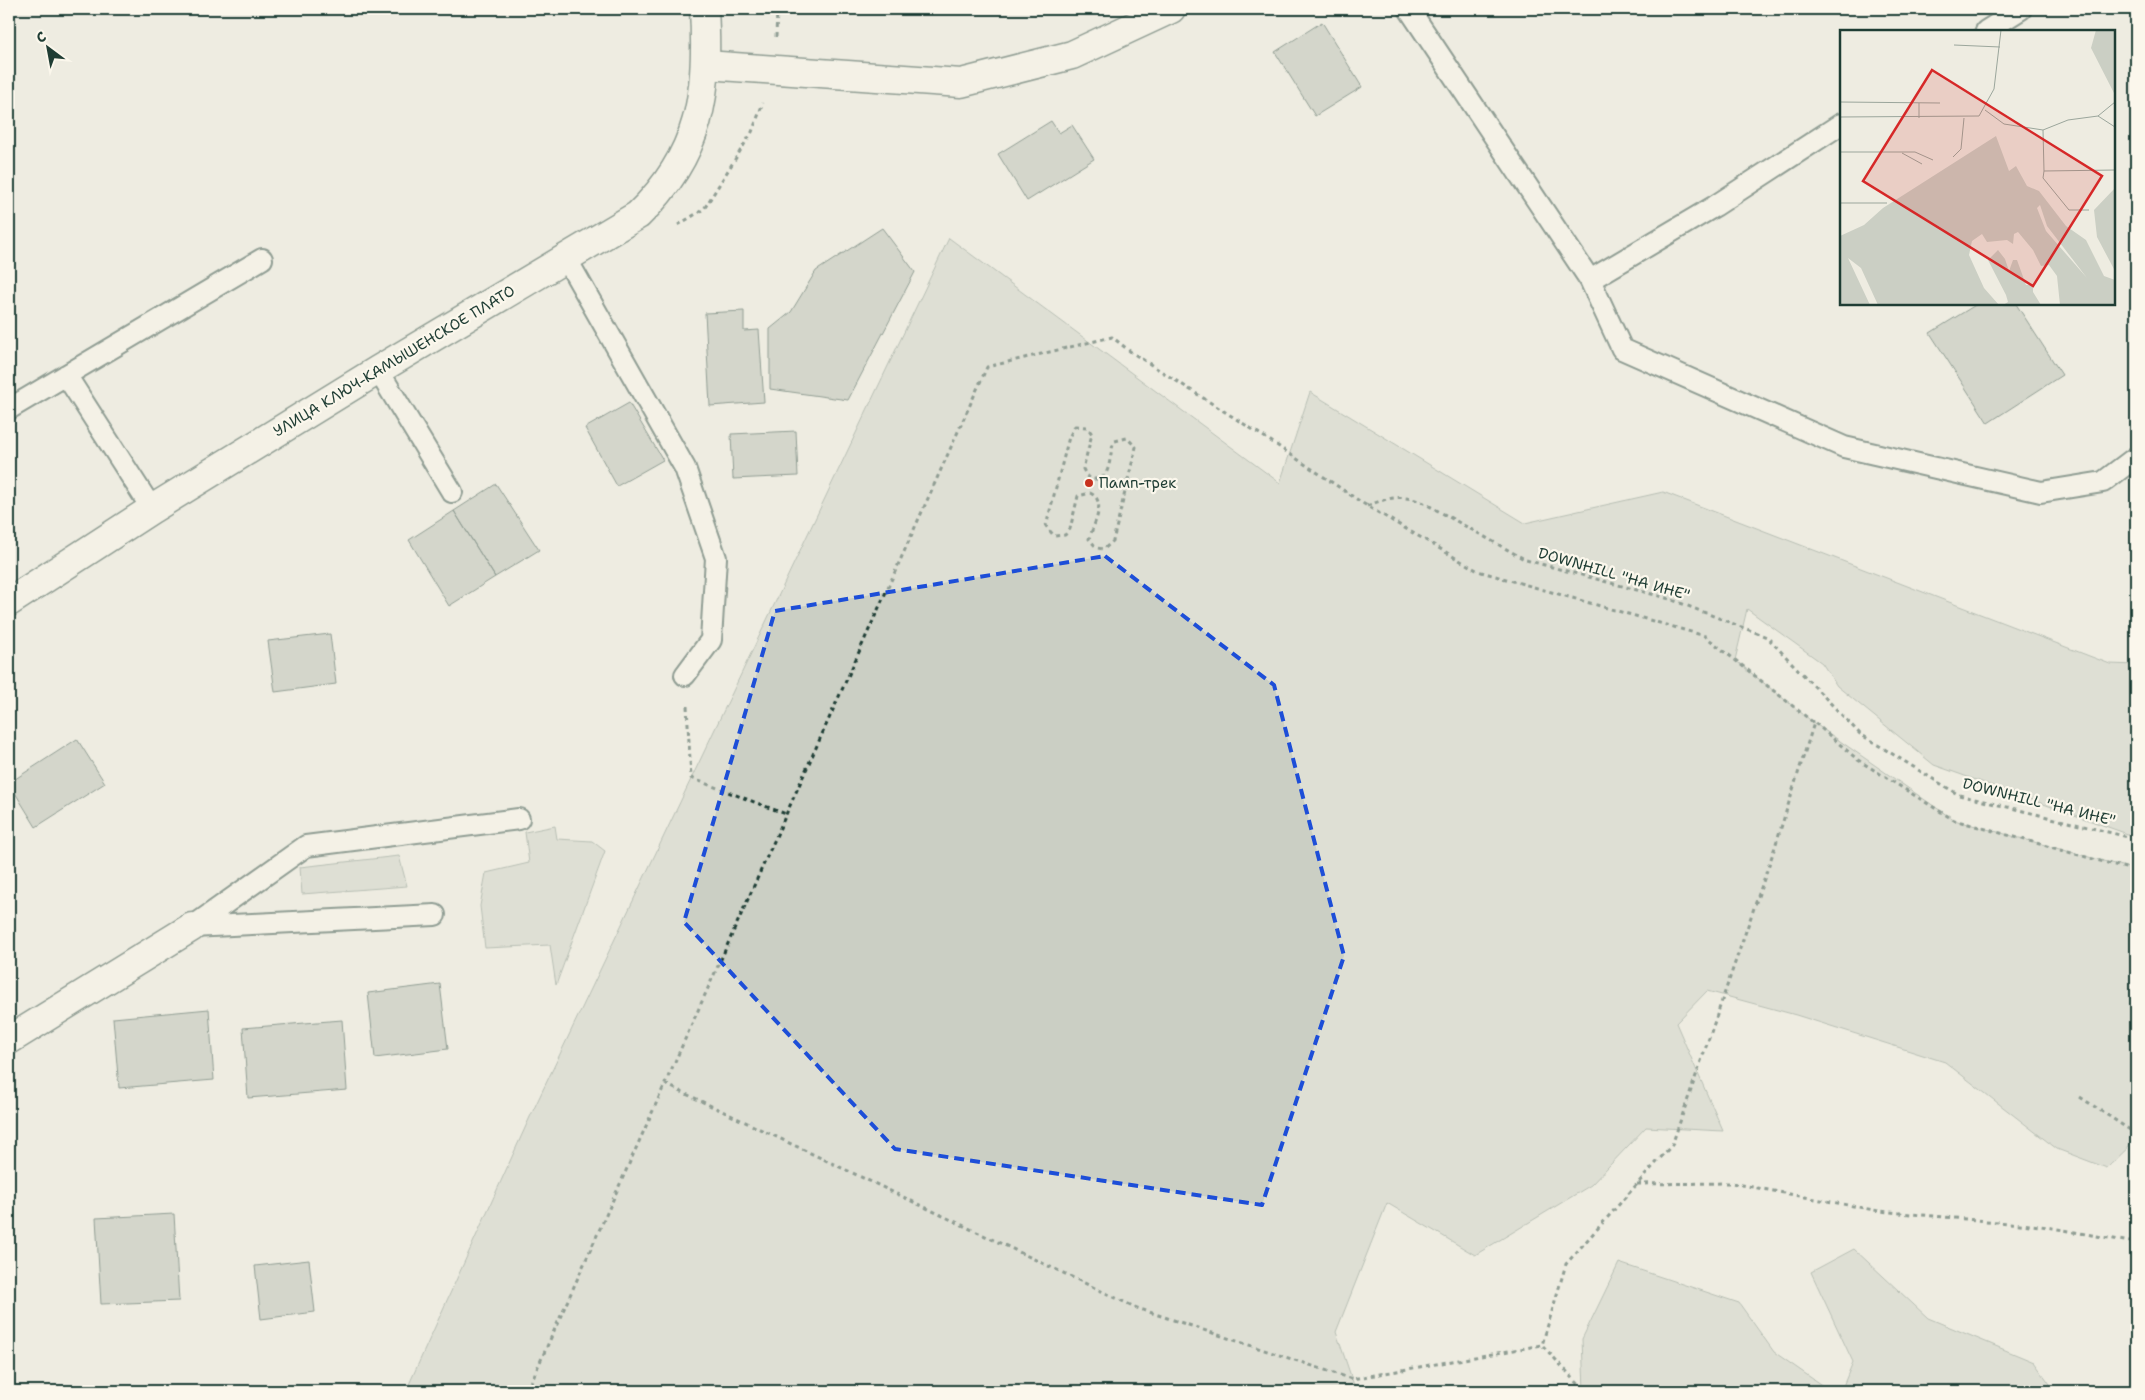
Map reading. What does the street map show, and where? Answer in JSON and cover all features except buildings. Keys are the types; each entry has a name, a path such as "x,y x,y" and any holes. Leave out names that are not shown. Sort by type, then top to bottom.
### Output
{"main road":[{"name":"УЛИЦА КЛЮЧ-КАМЫШЕНСКОЕ ПЛАТО","path":"9,602 152,509 378,370 638,215 660,193 686,154 701,104 706,65 704,9"},
{"path":"706,65 961,83 1072,55 1171,9"},
{"path":"9,1040 192,927"}],"lane":[{"path":"1409,9 1590,280 1622,349 1844,447 2041,492 2103,482 2136,458"},
{"path":"1988,30 2020,9"},
{"path":"1590,280 1715,206 1840,125"},
{"path":"566,258 685,468 716,558 711,640 685,675"},
{"path":"9,409 262,259"},
{"path":"378,370 452,492"},
{"path":"66,374 152,509"},
{"path":"192,927 306,846 519,818"},
{"path":"192,927 435,915"}],"path":[{"path":"526,1391 987,367 1112,337 1130,352 1266,438 1368,506 1478,570 1704,636 1858,760 1954,820 2136,870"},
{"path":"1075,426 1083,426 1090,430 1093,438 1083,469 1087,476 1094,479 1102,478 1107,471 1115,441 1127,438 1136,447 1113,541 1104,549 1097,548 1091,543 1090,539 1099,505 1096,498 1090,493 1078,496 1070,529 1065,535 1057,537 1050,533 1046,526 1047,519 1069,436 1075,426"},
{"name":"DOWNHILL \"НА ИНЕ\"","path":"1368,506 1396,496 1410,497 1526,560 1670,599 1767,637 1860,734 1959,795 2136,839"},
{"path":"685,675 692,778 786,814"},
{"path":"1542,1345 1566,1264 1672,1145 1773,853 1814,723"},
{"path":"665,1084 1137,1308 1352,1379 1542,1345"},
{"path":"2080,1097 2136,1134"},
{"path":"1637,1184 1732,1183 1878,1211 2042,1226 2136,1243"},
{"path":"1542,1345 1585,1391"}],"highlighted area":[{"path":"1105,556 1274,685 1344,956 1262,1205 895,1149 684,922 775,611"}],"shaded area":[{"path":"949,238 1280,483 1310,392 1525,523 1663,492 2110,664 2136,665 2136,837 1934,765 1837,686 1822,663 1747,609 1735,660 1814,723 1954,820 2136,870 2136,1140 2107,1168 2057,1149 1945,1062 1796,1015 1707,991 1676,1023 1723,1131 1646,1127 1591,1185 1475,1255 1387,1203 1336,1332 1356,1391 406,1391 530,1117"},
{"path":"555,826 557,839 592,841 605,851 556,985 550,945 485,948 480,906 486,873 529,863 525,832"},
{"path":"399,856 407,886 302,894 300,867"},
{"path":"1854,1249 1928,1318 2034,1362 2055,1391 1841,1391 1853,1362 1811,1272"},
{"path":"1619,1263 1739,1303 1774,1352 1830,1391 1584,1391 1582,1339"}],"place":[{"name":"Памп-трек","path":"1089,483"}]}
